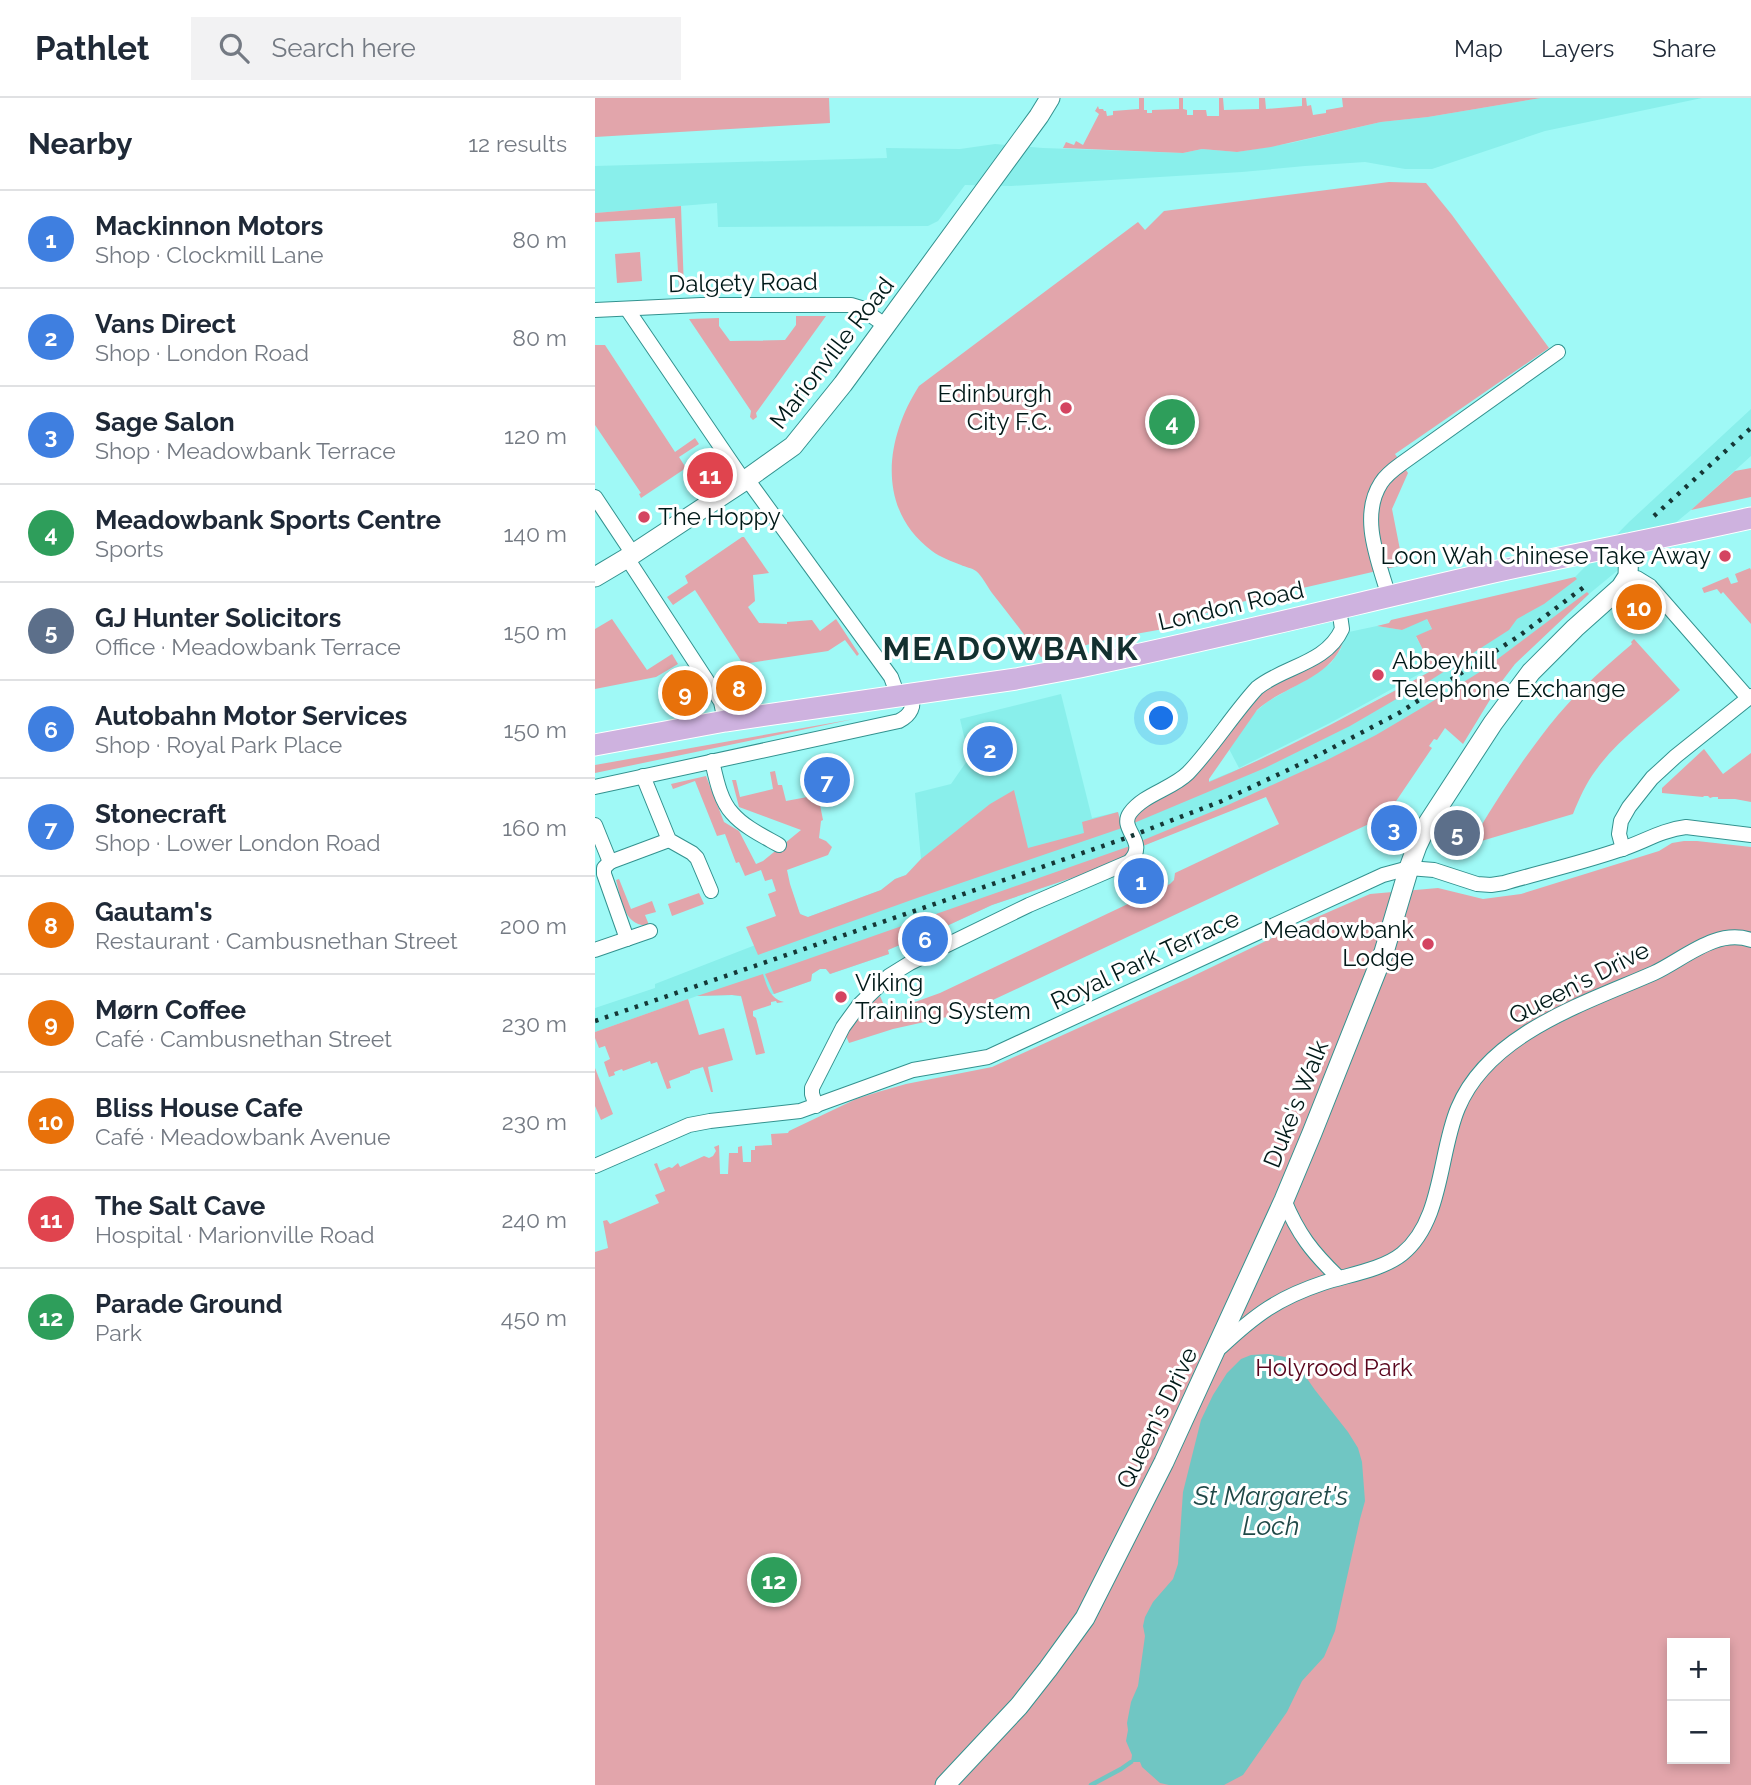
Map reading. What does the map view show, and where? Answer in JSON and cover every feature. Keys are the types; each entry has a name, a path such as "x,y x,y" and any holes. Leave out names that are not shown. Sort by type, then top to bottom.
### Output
{"main road":[{"name":"London Road","path":"595,745 725,721 1016,679 1093,665 1629,543 1751,518"}],"street":[{"name":"Marionville Road","path":"595,577 745,480 783,454 800,438 843,384 1050,98"},
{"name":"Dalgety Road","path":"595,310 701,305 851,305 861,308 885,326"},
{"path":"595,787 899,721 911,712 913,702 904,695 745,480 627,309"},
{"path":"1389,597 1372,530 1371,508 1382,481 1401,464 1558,352"},
{"path":"595,497 721,702 725,721"},
{"path":"1623,849 1619,834 1621,821 1644,788 1675,756 1750,697 1650,586 1628,576 1629,543"},
{"name":"Duke's Walk","path":"1215,1353 1312,1133 1384,952 1409,869 1428,822 1486,733 1531,672 1621,586 1628,576"},
{"path":"816,1106 813,1088 831,1049 850,1016 879,985 910,963 1029,905 1132,860 1137,848 1128,824 1130,814 1186,775 1257,688 1267,680 1327,649 1342,628 1339,608"},
{"path":"712,761 724,802 731,812 779,845"},
{"path":"643,776 669,841 697,858 711,891"},
{"path":"595,825 610,862"},
{"path":"1409,869 1434,870 1477,884 1492,885 1623,849 1666,831 1686,827 1751,835"},
{"path":"627,939 605,878 604,868 610,862 669,841"},
{"name":"Royal Park Terrace","path":"595,1166 689,1125 800,1111 913,1070 988,1057 1383,875 1409,869"},
{"path":"595,950 650,931"},
{"name":"Queen's Drive","path":"945,1785 1019,1706 1085,1618 1164,1462 1215,1353 1260,1312 1300,1291 1388,1263 1402,1255 1419,1234 1430,1211 1458,1106 1475,1079 1489,1064 1514,1041 1565,1012 1660,970 1706,944 1736,937 1751,940"},
{"path":"1284,1200 1301,1236 1339,1278"}],"shaded area":[{"path":"1541,98 1702,98 1545,131 1432,169 1405,169 1365,162 1011,186 965,185 938,221 928,226 718,227 717,203 595,213 595,166 887,158 886,148 960,149 995,144 1183,153 1202,149 1237,152 1291,143 1381,122"},
{"path":"1751,409 1751,456 1552,628 1433,718 1143,846 1116,863 992,905 888,950 889,954 830,974 826,969 820,969 812,974 811,981 768,996 697,996 595,1032 595,1008 655,988 655,984 758,944 799,912 808,917 881,890 895,879 906,875 921,859 915,793 951,784 969,758 960,719 1061,694 1092,818 1118,812 1122,827 1137,811 1309,737 1433,670 1503,626 1575,577 1629,522"},
{"path":"1426,618 1432,629 1416,637 1432,667 1330,723 1239,768 1229,749 1253,714 1267,702 1331,663 1341,649 1344,633 1377,626 1402,630"}],"green space":[{"path":"595,98 829,98 830,123 595,137"},
{"path":"1139,98 1144,98 1144,110 1147,110 1147,113 1152,113 1152,110 1179,109 1179,98 1183,98 1183,109 1187,110 1187,115 1193,115 1193,110 1206,110 1207,116 1219,116 1219,98 1223,98 1224,110 1259,109 1259,98 1265,98 1266,109 1302,106 1302,98 1306,98 1307,106 1311,105 1313,115 1343,107 1342,98 1541,98 1381,122 1237,152 1202,149 1183,153 1063,148 1066,142 1074,145 1076,141 1083,145 1099,114 1095,111 1098,106 1106,111 1107,116 1113,115 1113,111 1139,109"},
{"path":"1389,182 1426,183 1549,348 1395,454 1408,473 1392,509 1403,565 1224,606 1169,628 1113,638 1041,657 978,573 935,553 914,534 902,515 894,494 892,473 893,450 899,428 919,386 1138,222 1145,230 1164,211"},
{"path":"681,206 684,289 679,290 675,218 595,222 595,213"},
{"path":"640,252 642,281 617,283 615,254"},
{"path":"796,316 826,316 753,420 750,417 751,411 689,319 719,318 719,326 730,341 785,340 796,325"},
{"path":"595,345 605,345 675,452 695,438 699,444 679,457 686,468 641,498 641,493 595,425"},
{"path":"1751,468 1751,497 1691,510 1735,471"},
{"path":"742,537 769,573 753,575 755,601 748,607 759,623 787,624 812,620 820,631 836,619 859,654 857,656 845,640 828,651 743,664 695,590 673,605 667,597 688,583 685,576"},
{"path":"1750,568 1751,624 1723,592 1721,594 1717,589 1704,593 1702,588 1728,577 1731,584 1738,582 1735,574"},
{"path":"1575,577 1577,579 1544,604 1517,619 1509,630 1409,694 1265,768 1134,823 1136,813 1178,786 1255,694 1333,647 1343,642 1328,665 1257,710 1209,782 1350,715 1433,670 1416,636 1432,629 1427,619 1402,630 1377,626 1391,620"},
{"path":"1587,592 1589,594 1515,664 1463,744 1445,728 1437,740 1434,739 1429,746 1432,748 1386,816 965,1013 893,1029 849,1043 846,1036 849,1030 865,1009 880,996 887,1012 940,993 1170,884 1175,873 1279,824 1266,797 1143,846 1141,841 1228,805 1376,735 1483,670"},
{"path":"612,619 647,670 672,654 678,664 656,677 595,689 595,629"},
{"path":"1634,639 1680,690 1605,759 1589,780 1573,814 1478,842 1478,831 1487,816 1547,729 1575,696 1632,644"},
{"path":"854,719 595,773 595,765"},
{"path":"1704,749 1723,774 1751,753 1751,802 1662,793 1662,788"},
{"path":"775,771 786,801 818,795 823,820 819,838 832,847 828,855 787,870 800,914 808,917 881,890 895,879 906,875 921,859 990,804 1014,790 1028,848 1084,833 1082,822 1118,812 1122,828 758,955 746,927 776,916 768,894 776,891 772,879 765,881 761,870 745,876 739,862 736,863 725,834 717,836 695,781 673,789 671,784 706,776 724,822 739,831 756,864 801,830 739,807 732,780 736,780 740,797 773,789 770,772"},
{"name":"Holyrood Park","path":"1684,841 1751,847 1751,1785 595,1785 595,1252 608,1248 603,1221 607,1220 610,1224 659,1203 655,1195 665,1191 654,1164 657,1163 660,1171 672,1168 678,1163 680,1167 704,1156 713,1156 716,1151 714,1147 719,1145 720,1174 728,1174 729,1153 738,1153 738,1147 742,1146 743,1162 751,1162 751,1150 755,1150 755,1146 772,1145 771,1134 788,1133 856,1099 906,1084 992,1067 1370,894 1438,888 1483,899 1521,894 1659,851 1672,843"},
{"path":"1130,846 1131,853 1116,863 992,905 888,950 889,954 830,974 826,969 820,969 812,974 811,981 774,994 765,974"},
{"path":"619,879 631,909 652,901 656,912 645,915 649,925 641,925 629,917 616,880"},
{"path":"699,893 704,904 672,916 668,904"},
{"path":"763,974 772,995 784,1002 771,1002 771,1005 753,1011 765,1053 756,1055 741,996 697,996"},
{"path":"688,999 699,1035 724,1028 733,1060 708,1067 713,1092 703,1067 669,1081 671,1088 667,1089 657,1062 651,1064 650,1061 623,1071 622,1069 609,1077 604,1062 610,1059 605,1046 599,1048 595,1032"},
{"path":"595,1068 613,1114 601,1120 595,1106"}],"water":[{"name":"St Margaret's Loch","path":"1268,1354 1291,1358 1299,1367 1348,1432 1358,1448 1362,1462 1365,1501 1335,1631 1324,1657 1302,1681 1287,1712 1243,1775 1224,1785 1160,1783 1140,1762 1131,1762 1132,1755 1126,1741 1131,1702 1138,1686 1145,1617 1153,1602 1173,1579 1178,1564 1183,1492 1201,1420 1227,1373 1241,1359 1251,1355"}],"waterway":[{"path":"1091,1785 1131,1762"}],"railway":[{"path":"1654,516 1751,428"},
{"path":"595,1021 1126,838 1222,801 1399,713 1519,636 1584,587"}],"place":[{"name":"Edinburgh City F.C.","path":"1066,408"},
{"name":"Meadowbank Sports Centre","path":"1172,422"},
{"name":"The Salt Cave","path":"710,475"},
{"name":"The Hoppy","path":"644,517"},
{"name":"Loon Wah Chinese Take Away","path":"1725,556"},
{"name":"Bliss House Cafe","path":"1639,607"},
{"name":"Abbeyhill Telephone Exchange","path":"1378,675"},
{"name":"Gautam's","path":"739,688"},
{"name":"Mørn Coffee","path":"685,693"},
{"name":"Vans Direct","path":"990,749"},
{"name":"Stonecraft","path":"827,780"},
{"name":"Sage Salon","path":"1394,828"},
{"name":"GJ Hunter Solicitors","path":"1457,833"},
{"name":"Mackinnon Motors","path":"1141,881"},
{"name":"Autobahn Motor Services","path":"925,939"},
{"name":"Meadowbank Lodge","path":"1428,944"},
{"name":"Viking Training System","path":"841,997"},
{"name":"Parade Ground","path":"774,1580"}],"district":[{"name":"MEADOWBANK","path":"1011,649"}]}
